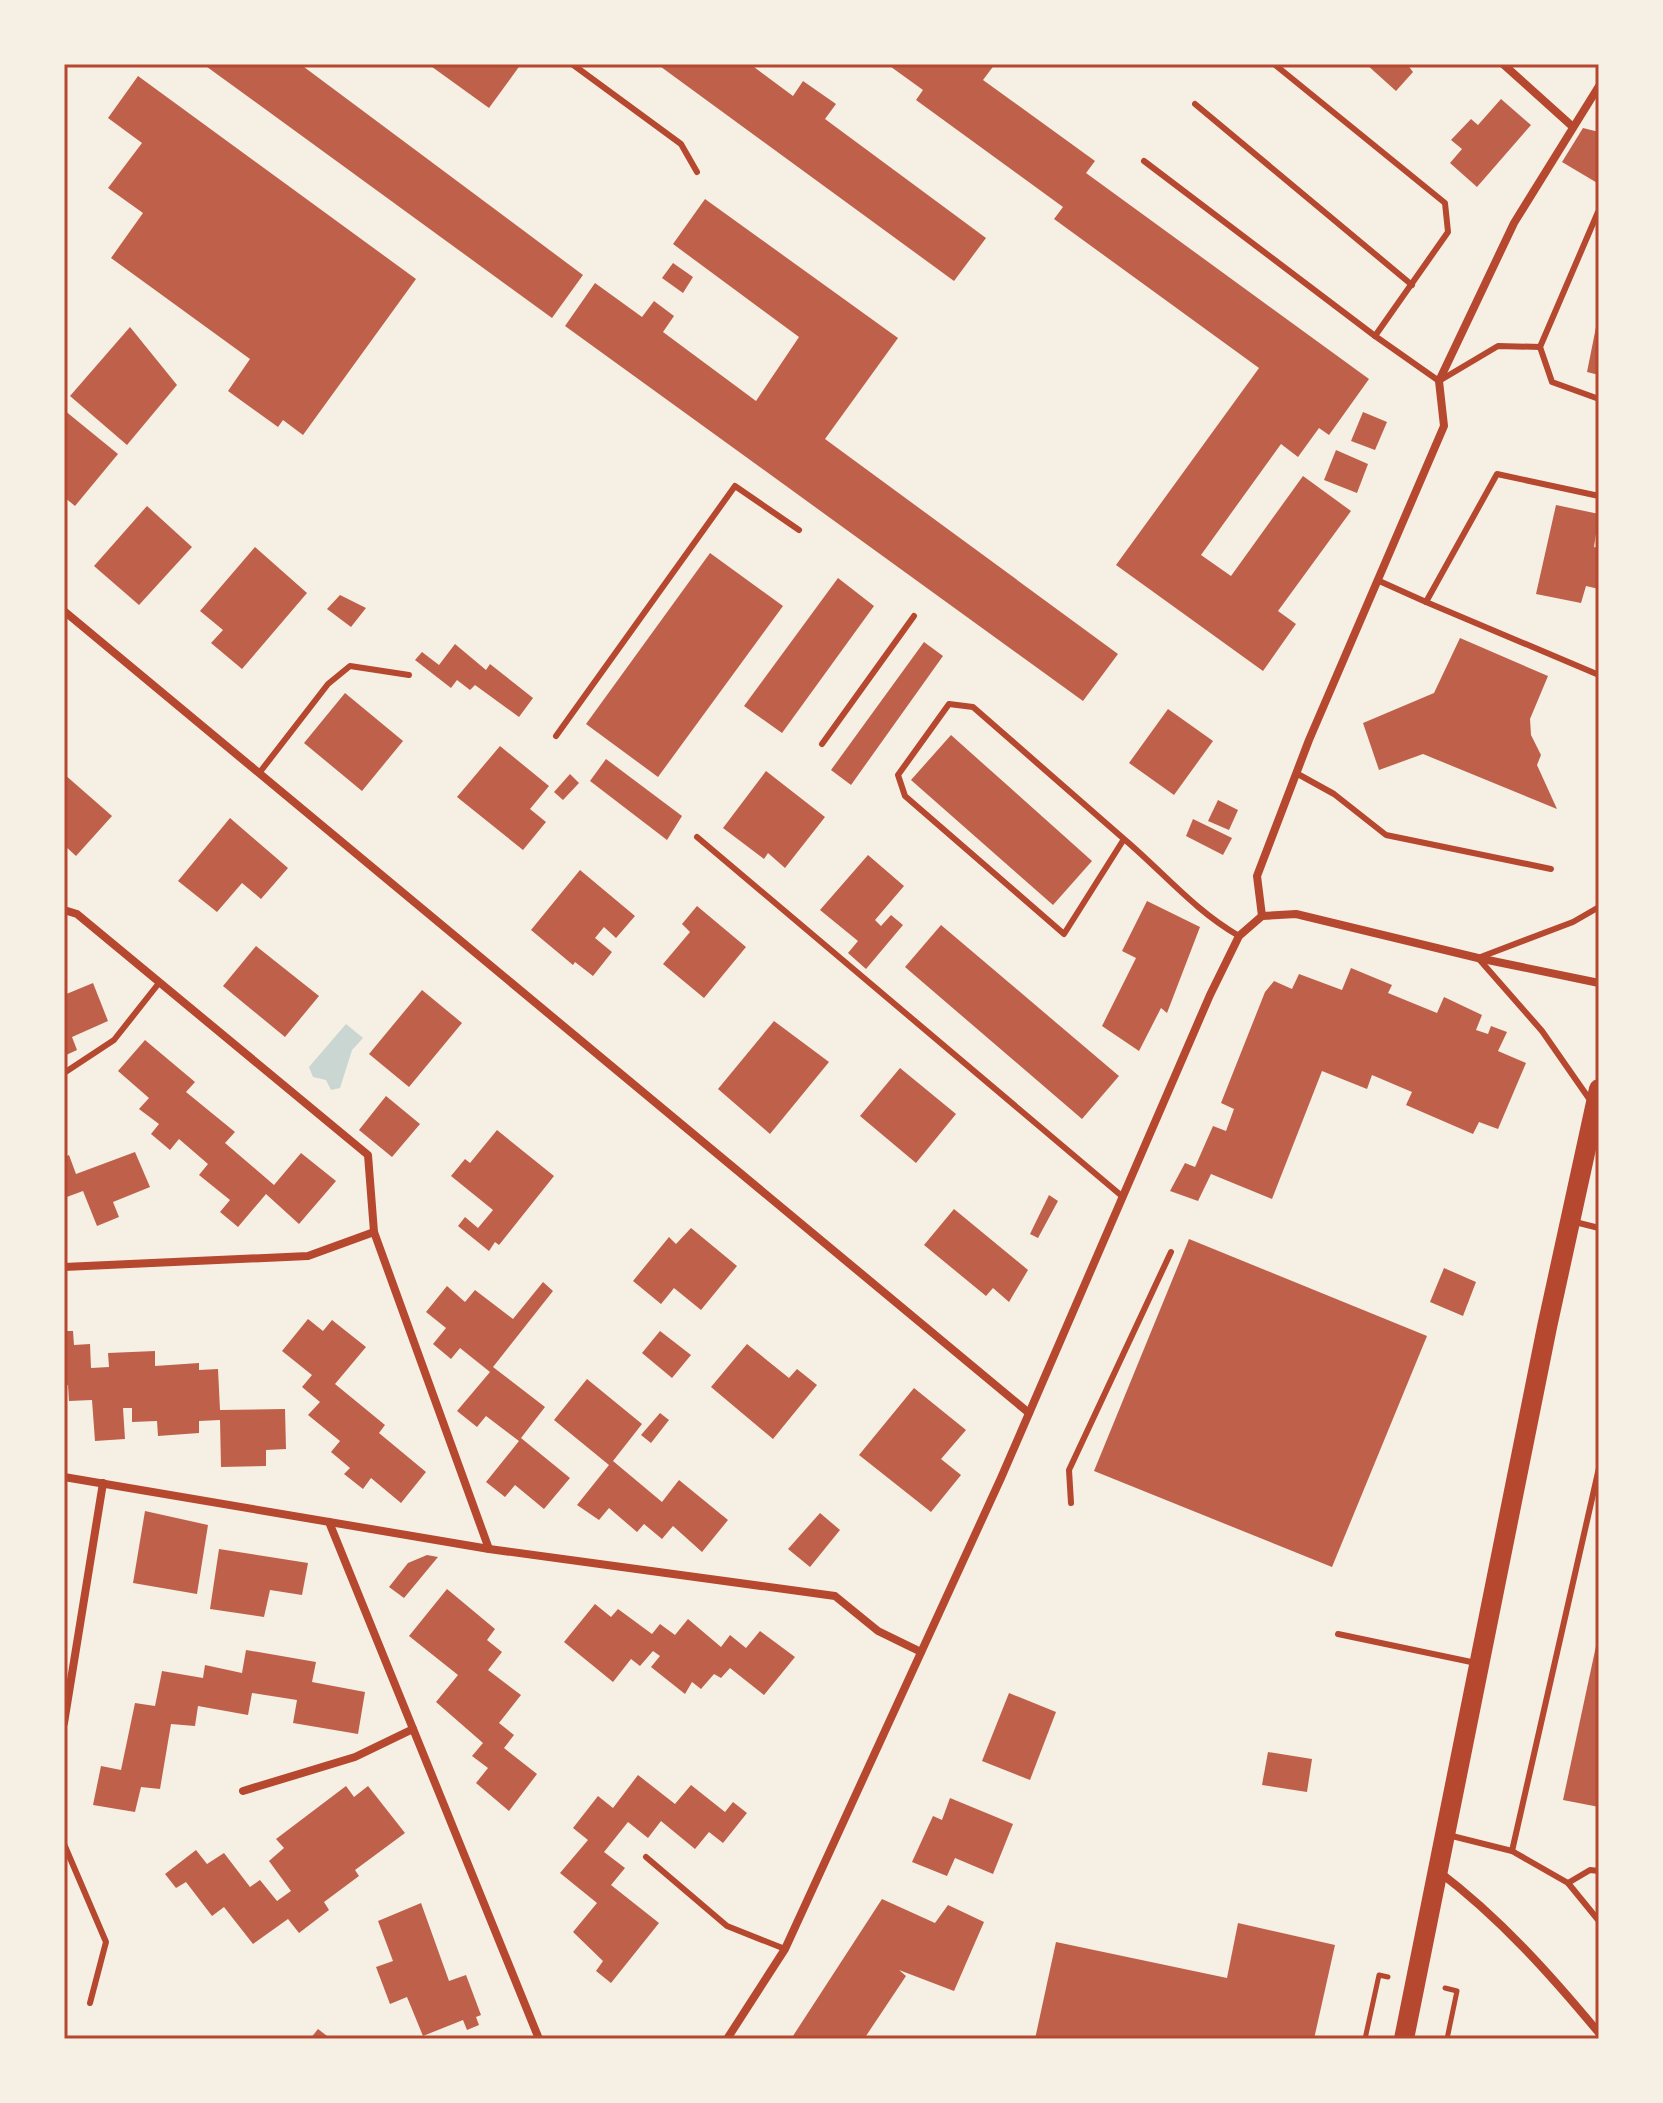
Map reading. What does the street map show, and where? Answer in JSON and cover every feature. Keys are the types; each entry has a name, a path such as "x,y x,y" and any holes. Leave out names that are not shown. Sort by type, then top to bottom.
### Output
{"main road":[{"path":"1404,2039 1597,1098"}],"street":[{"path":"1503,64 1573,127"},
{"path":"1262,916 1257,876 1296,773 1444,426 1439,381 1514,223 1599,86"},
{"path":"64,611 1029,1413"},
{"path":"64,910 77,914 368,1155 374,1232 489,1549"},
{"path":"727,2039 785,1949 1029,1413 1239,936 1262,916 1296,914 1478,958 1599,983"},
{"path":"64,1267 308,1256 374,1232"},
{"path":"64,1477 489,1549 835,1596 878,1631 921,1652"},
{"path":"64,1723 103,1483"},
{"path":"329,1522 539,2039"},
{"path":"243,1791 355,1757 413,1729"},
{"path":"1438,1870 1476,1900 1599,2033"}],"lane":[{"path":"572,64 681,144 697,172"},
{"path":"1274,64 1445,203 1448,232 1375,336"},
{"path":"1195,104 1412,285"},
{"path":"1144,161 1439,381 1498,346 1540,347"},
{"path":"1598,212 1540,347 1552,382 1599,399"},
{"path":"1426,602 1497,474 1599,496"},
{"path":"556,736 735,486 799,530"},
{"path":"1377,580 1599,675"},
{"path":"822,744 914,616"},
{"path":"260,772 328,684 350,666 409,675"},
{"path":"1124,839 1064,934 905,796 898,775 949,704 973,707 1124,839 1204,916 1239,936"},
{"path":"1296,773 1334,794 1386,835 1551,869"},
{"path":"697,837 1123,1197"},
{"path":"1597,1098 1478,958 1573,922 1599,907"},
{"path":"64,1073 114,1040 159,983"},
{"path":"1570,1220 1599,1228"},
{"path":"1071,1503 1069,1470 1171,1252"},
{"path":"1512,1851 1599,1468"},
{"path":"1338,1634 1479,1664"},
{"path":"1445,1835 1512,1851 1568,1883 1599,1921"},
{"path":"64,1844 106,1942 90,2003"},
{"path":"646,1857 727,1926 785,1949"},
{"path":"1568,1883 1590,1870 1599,1871"}],"shaded area":[{"path":"346,1024 363,1038 352,1050 340,1088 331,1090 326,1080 313,1077 309,1067"}],"building":[{"path":"203,64 300,64 583,275 552,318"},
{"path":"428,64 521,64 489,108"},
{"path":"657,64 750,64 793,96 803,81 836,104 825,119 986,238 954,281"},
{"path":"887,64 995,64 983,80 1095,161 1086,173 1369,379 1329,435 1319,428 1298,457 1281,444 1201,555 1231,576 1303,476 1351,511 1278,611 1296,624 1263,671 1116,565 1259,368 1054,219 1063,207 916,100 923,90"},
{"path":"1366,64 1407,64 1413,72 1396,91"},
{"path":"138,76 416,279 303,435 283,420 278,427 228,391 250,359 111,258 143,213 108,188 142,143 108,118"},
{"path":"1501,99 1531,125 1477,187 1450,163 1462,149 1451,140 1471,119 1478,125"},
{"path":"1583,128 1599,132 1599,184 1562,162"},
{"path":"705,199 898,338 825,439 1118,654 1083,701 565,326 595,283 642,317 654,301 674,316 663,332 756,401 799,337 673,244"},
{"path":"673,263 693,277 683,293 662,278"},
{"path":"1599,317 1599,375 1587,372"},
{"path":"130,327 177,385 127,445 70,396"},
{"path":"64,410 118,454 75,506 64,497"},
{"path":"1363,412 1387,422 1375,450 1351,441"},
{"path":"1336,450 1368,464 1357,493 1324,480"},
{"path":"1556,505 1599,514 1594,547 1599,548 1599,589 1586,586 1581,603 1536,594"},
{"path":"147,506 192,547 139,605 94,566"},
{"path":"255,547 307,593 242,669 211,643 223,630 200,611"},
{"path":"710,553 783,606 658,777 586,724"},
{"path":"838,578 874,606 782,733 744,706"},
{"path":"340,595 366,608 351,627 327,609"},
{"path":"1460,638 1548,676 1530,719 1531,735 1541,755 1537,765 1557,809 1423,754 1379,770 1363,723 1434,693"},
{"path":"924,642 943,656 851,785 831,770"},
{"path":"455,644 486,670 490,664 533,698 519,717 475,685 470,690 457,680 451,688 415,660 422,652 439,665"},
{"path":"345,693 403,741 362,791 304,743"},
{"path":"1168,709 1213,741 1174,795 1129,763"},
{"path":"951,735 1092,861 1053,905 911,780"},
{"path":"500,746 549,786 530,809 546,822 523,850 457,797"},
{"path":"606,759 682,816 667,840 590,781"},
{"path":"766,771 825,817 785,868 768,853 764,859 723,828"},
{"path":"64,774 112,816 76,856 64,845"},
{"path":"570,774 579,783 563,800 554,792"},
{"path":"1218,800 1238,810 1229,830 1208,821"},
{"path":"230,818 288,868 261,899 242,883 217,912 178,881"},
{"path":"1193,819 1232,838 1223,855 1186,836"},
{"path":"868,855 904,886 875,920 881,926 891,915 903,925 866,969 848,953 858,941 820,910"},
{"path":"580,870 635,916 616,938 604,927 595,938 612,952 593,976 575,962 573,965 531,930"},
{"path":"1147,901 1200,927 1167,1013 1161,1008 1139,1051 1102,1026 1136,958 1122,951"},
{"path":"697,906 746,947 704,998 663,964 690,932 682,924"},
{"path":"941,925 1119,1076 1082,1119 905,967"},
{"path":"256,946 319,996 285,1037 223,986"},
{"path":"1351,968 1392,985 1388,993 1437,1013 1444,997 1482,1015 1476,1030 1488,1034 1491,1026 1507,1032 1498,1051 1526,1063 1498,1129 1479,1122 1473,1134 1406,1105 1412,1092 1372,1075 1367,1089 1322,1071 1272,1199 1211,1174 1198,1201 1170,1191 1185,1163 1195,1167 1213,1126 1226,1131 1234,1109 1221,1103 1265,992 1274,981 1292,989 1299,974 1342,990"},
{"path":"93,983 108,1021 72,1037 77,1050 64,1056 64,995"},
{"path":"422,990 462,1023 409,1087 369,1054"},
{"path":"774,1021 829,1062 770,1134 718,1089"},
{"path":"145,1040 195,1082 186,1092 235,1132 225,1143 274,1185 301,1153 336,1181 299,1224 266,1194 238,1227 220,1212 230,1200 199,1175 208,1164 179,1139 170,1150 151,1134 159,1124 139,1109 149,1098 118,1071"},
{"path":"900,1068 956,1114 916,1163 860,1116"},
{"path":"386,1096 420,1124 392,1157 359,1130"},
{"path":"497,1130 554,1176 499,1245 495,1242 489,1251 458,1226 465,1217 478,1228 493,1210 451,1176 465,1159 470,1163"},
{"path":"135,1152 150,1187 113,1202 119,1217 97,1226 83,1191 64,1198 64,1157 69,1155 76,1174"},
{"path":"1049,1195 1058,1201 1038,1238 1030,1234"},
{"path":"954,1209 1028,1270 1009,1302 993,1288 986,1296 924,1245"},
{"path":"691,1228 737,1266 701,1310 674,1288 661,1304 633,1281 669,1237 676,1244"},
{"path":"1189,1239 1427,1336 1332,1567 1094,1471"},
{"path":"1444,1268 1476,1282 1463,1316 1430,1302"},
{"path":"543,1282 553,1291 493,1367 545,1407 521,1438 570,1478 544,1509 515,1485 505,1497 486,1482 519,1441 486,1416 477,1427 457,1411 490,1372 460,1348 451,1359 433,1344 446,1328 426,1312 447,1286 465,1302 475,1290 513,1319"},
{"path":"308,1319 323,1331 332,1320 366,1347 335,1384 385,1425 379,1433 426,1472 401,1503 371,1478 363,1489 344,1474 350,1468 331,1452 340,1441 308,1415 320,1402 302,1387 312,1375 282,1351"},
{"path":"64,1331 73,1331 74,1345 90,1344 91,1368 109,1367 108,1353 155,1351 155,1366 199,1363 199,1370 218,1369 220,1410 285,1409 286,1449 266,1450 266,1466 221,1467 220,1420 199,1421 199,1433 158,1436 157,1421 132,1422 132,1408 123,1408 125,1439 95,1441 92,1400 69,1401 68,1385 64,1385"},
{"path":"660,1331 691,1355 672,1378 642,1353"},
{"path":"747,1344 789,1378 797,1369 817,1385 773,1439 711,1387"},
{"path":"587,1379 642,1424 613,1461 662,1502 679,1480 728,1520 702,1552 673,1526 662,1539 644,1524 637,1532 609,1508 599,1520 577,1505 609,1465 554,1420"},
{"path":"914,1388 966,1430 941,1459 961,1475 931,1512 859,1455"},
{"path":"660,1413 669,1420 651,1443 641,1435"},
{"path":"145,1511 208,1525 197,1594 133,1583"},
{"path":"820,1513 840,1530 810,1567 788,1549"},
{"path":"219,1549 308,1563 302,1595 270,1590 264,1617 210,1609"},
{"path":"427,1555 438,1557 404,1598 389,1587 408,1563"},
{"path":"447,1589 495,1629 487,1640 502,1652 488,1670 521,1695 499,1723 514,1735 504,1748 537,1774 509,1811 476,1783 488,1768 472,1756 483,1743 436,1702 458,1675 409,1636"},
{"path":"595,1604 611,1617 618,1609 652,1634 660,1624 675,1635 688,1619 721,1647 730,1635 746,1648 760,1631 795,1657 764,1695 730,1668 721,1678 714,1674 701,1689 692,1682 685,1694 651,1667 660,1656 653,1651 640,1666 631,1659 613,1682 564,1642"},
{"path":"1599,1632 1599,1807 1563,1800"},
{"path":"246,1650 316,1662 312,1682 365,1692 358,1734 293,1723 297,1700 252,1693 248,1715 198,1706 195,1726 171,1724 160,1789 141,1787 135,1812 93,1805 101,1766 121,1770 135,1703 155,1706 162,1671 203,1678 205,1665 242,1673"},
{"path":"1009,1693 1056,1712 1030,1780 982,1761"},
{"path":"1268,1752 1312,1759 1307,1792 1262,1785"},
{"path":"638,1775 675,1804 691,1785 725,1812 733,1802 747,1813 723,1843 709,1832 695,1849 661,1821 648,1838 628,1822 604,1852 625,1868 611,1885 659,1923 611,1983 596,1971 603,1961 573,1932 597,1903 560,1873 588,1840 573,1828 598,1796 613,1808"},
{"path":"346,1786 354,1797 368,1786 405,1833 355,1870 359,1876 324,1902 329,1910 299,1933 288,1919 253,1944 224,1907 212,1916 186,1882 176,1888 165,1874 196,1850 207,1864 224,1853 250,1887 260,1880 277,1901 291,1891 269,1861 284,1848 276,1839"},
{"path":"950,1798 1013,1824 993,1874 955,1858 947,1876 912,1862 933,1816 942,1820"},
{"path":"882,1899 935,1923 948,1905 984,1922 954,1991 899,1970 906,1976 864,2039 791,2039"},
{"path":"421,1903 449,1981 466,1975 481,2015 476,2017 479,2025 467,2030 463,2020 423,2036 407,1997 390,2004 376,1967 393,1961 378,1921"},
{"path":"1238,1923 1335,1945 1314,2039 1035,2039 1056,1942 1227,1978"},
{"path":"318,2029 331,2039 310,2039"}]}
